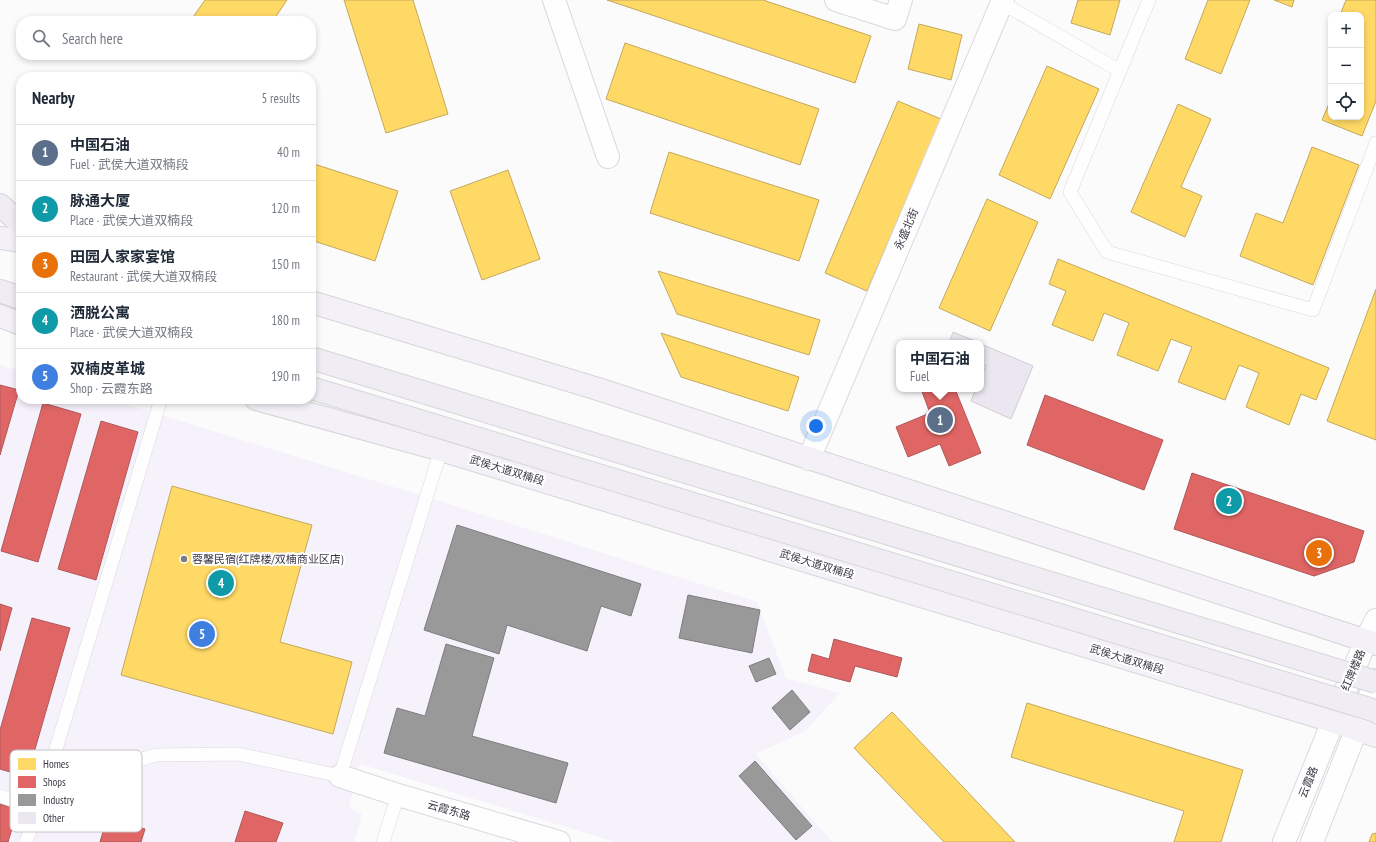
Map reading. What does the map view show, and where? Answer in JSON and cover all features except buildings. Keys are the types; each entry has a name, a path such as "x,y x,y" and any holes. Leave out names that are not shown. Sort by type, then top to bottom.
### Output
{"highway":[{"path":"0,205 16,219"},
{"path":"0,292 16,297"},
{"path":"316,360 1376,681"},
{"path":"316,390 1376,711"}],"main road":[{"path":"0,238 16,240"},
{"path":"316,304 598,389 1371,642"},
{"path":"0,316 16,322"},
{"name":"武侯大道双楠段","path":"274,404 441,450 1332,721 1366,733"}],"street":[{"path":"554,0 608,157"},
{"path":"836,0 895,19 901,0"},
{"name":"永盛北街","path":"809,459 1002,1"},
{"name":"红牌楼路","path":"1332,721 1371,642 1376,620"},
{"path":"1312,842 1366,733 1376,681"},
{"name":"云霞路","path":"1284,842 1332,721"},
{"name":"云霞东路","path":"340,776 398,795 559,842"}],"lane":[{"path":"1150,0 1070,192 1107,252 1313,310 1376,143"},
{"path":"1002,1 1120,71"},
{"path":"55,750 159,404"},
{"path":"142,759 155,755 238,754 340,776 441,450"},
{"path":"383,842 398,795"},
{"path":"0,796 10,799"},
{"path":"26,842 30,832"}],"shaded area":[{"path":"0,365 16,370 16,404 126,404 446,503 757,602 786,678 840,693 805,731 756,754 832,842 615,842 360,764 349,808 362,814 354,842 0,842"}],"place":[{"name":"中国石油","path":"940,420"},
{"name":"脉通大厦","path":"1229,501"},
{"name":"田园人家家宴馆","path":"1319,553"},
{"name":"蓉馨民宿(红牌楼/双楠商业区店)","path":"184,559"},
{"name":"洒脱公寓","path":"221,583"},
{"name":"双楠皮革城","path":"202,634"}]}
